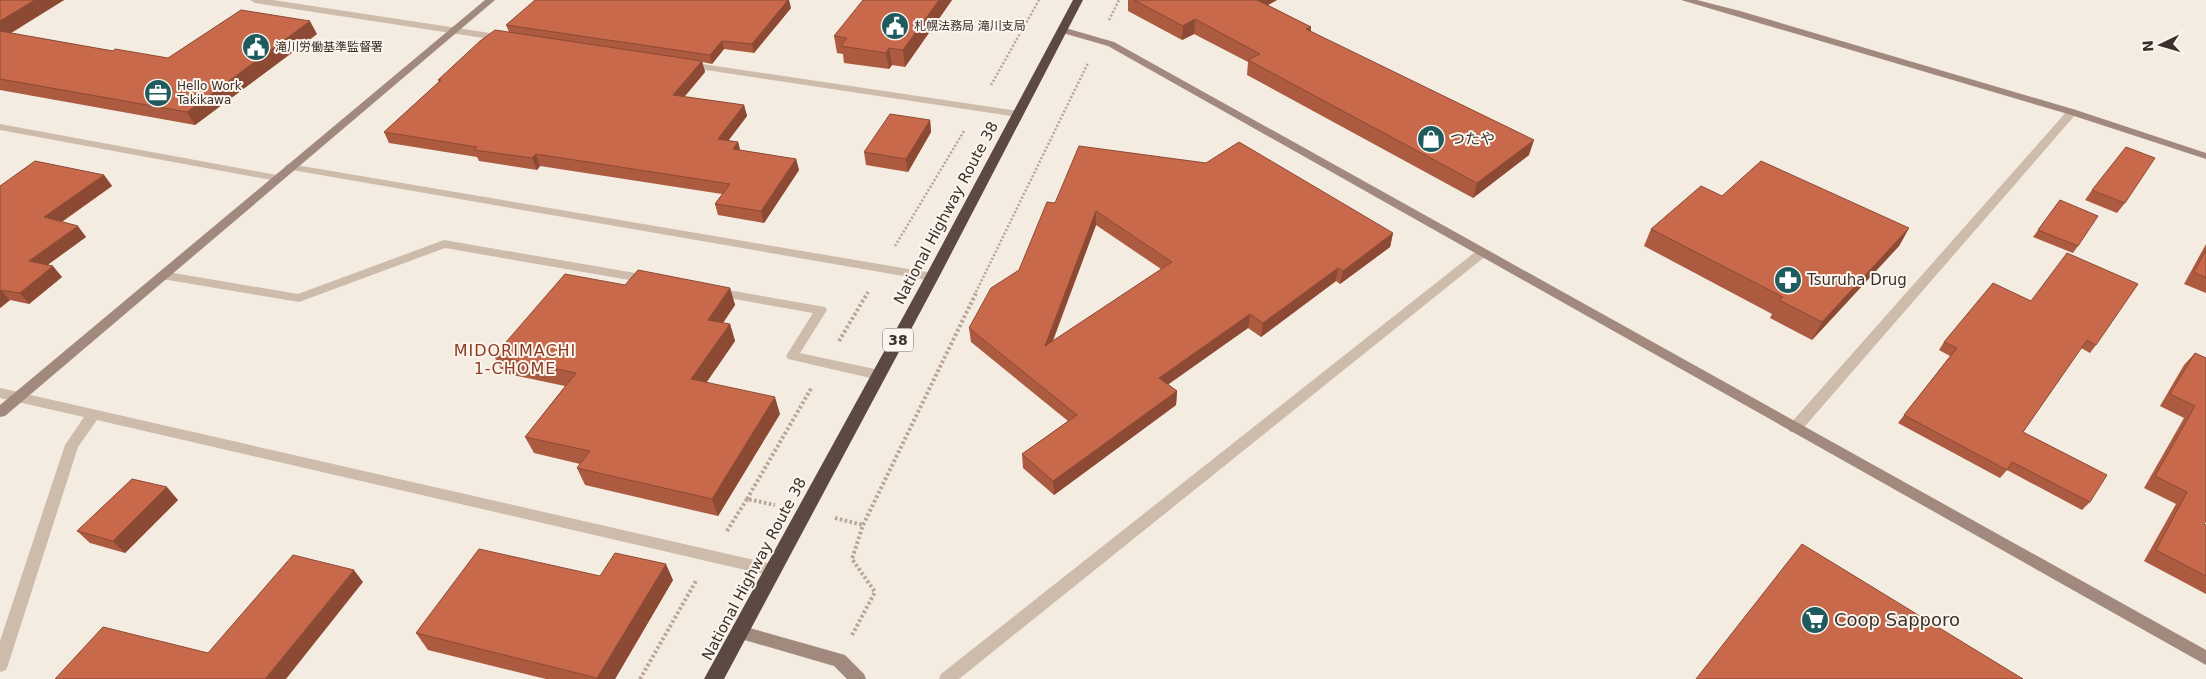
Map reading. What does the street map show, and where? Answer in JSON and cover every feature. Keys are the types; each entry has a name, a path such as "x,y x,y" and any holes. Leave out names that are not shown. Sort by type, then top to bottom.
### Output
{"highway":[{"name":"National Highway Route 38","path":"714,679 932,277 1078,0"}],"street":[{"path":"255,0 513,39"},
{"path":"0,412 490,0"},
{"path":"1686,0 1738,13 2072,112 2206,156"},
{"path":"1062,30 1111,44 2206,658"},
{"path":"681,64 1018,114"},
{"path":"1795,428 2072,112"},
{"path":"0,128 276,178"},
{"path":"290,167 932,277"},
{"path":"162,275 299,298 444,244 656,281"},
{"path":"947,679 1482,252"},
{"path":"705,290 821,310 792,356 879,375"},
{"path":"0,393 772,570"},
{"path":"0,665 72,444 93,415"},
{"path":"739,632 839,660 858,679"}],"path":[{"path":"839,660 875,592 852,559 863,525 1119,0"}],"building":[{"path":"0,0 35,0 0,21"},
{"path":"535,0 788,0 752,44 722,41 710,55 506,25"},
{"name":"札幌法務局 滝川支局","path":"863,0 939,0 903,50 889,48 886,53 841,46 847,38 834,36"},
{"path":"1134,0 1257,0 1311,27 1306,29 1534,140 1477,183 1248,60 1260,54 1195,19 1183,26"},
{"path":"241,10 310,21 187,112 0,79 0,31 113,51 115,49 168,58"},
{"path":"495,30 702,61 673,95 744,105 718,139 738,142 733,149 796,159 761,211 715,204 730,184 536,154 532,158 474,150 477,147 384,132 480,41"},
{"path":"890,114 930,120 906,159 864,152"},
{"path":"1239,142 1393,233 1343,271 1338,268 1263,323 1250,314 1159,378 1177,391 1053,481 1022,454 1077,415 969,328 991,288 1019,270 1047,202 1055,203 1079,146 1206,163","holes":["1096,211 1172,262 1045,346"]},
{"path":"2126,147 2155,158 2125,203 2092,190"},
{"path":"35,161 104,175 44,217 78,226 29,261 53,266 20,293 0,290 0,186"},
{"name":"Tsuruha Drug","path":"1761,161 1909,228 1822,322 1779,300 1783,297 1651,229 1701,186 1722,196"},
{"path":"2060,200 2098,216 2078,246 2038,230"},
{"path":"2206,250 2206,278 2194,272"},
{"path":"2067,253 2138,284 2096,345 2087,340 2023,432 2107,475 2090,502 2012,462 2007,470 1904,415 1957,348 1944,342 1993,283 2031,301"},
{"path":"638,270 730,288 708,320 730,324 691,379 775,397 712,499 577,468 590,451 525,437 576,373 494,356 565,274 625,285"},
{"path":"2195,353 2206,358 2206,521 2204,524 2206,525 2206,576 2156,550 2187,492 2155,476 2195,406 2170,394"},
{"path":"132,479 167,487 113,541 77,531"},
{"name":"Coop Sapporo","path":"1802,544 2023,679 1696,679"},
{"path":"479,549 600,576 615,553 666,564 597,678 416,633"},
{"path":"293,555 354,570 265,679 55,679 103,627 208,653"}],"place":[{"name":"札幌法務局 滝川支局","path":"895,26"},
{"name":"滝川労働基準監督署","path":"256,47"},
{"name":"Hello Work Takikawa","path":"158,93"},
{"name":"つたや","path":"1431,139"},
{"name":"Tsuruha Drug","path":"1788,280"},
{"name":"Coop Sapporo","path":"1815,620"}],"district":[{"name":"MIDORIMACHI 1-CHOME","path":"515,359"}]}
